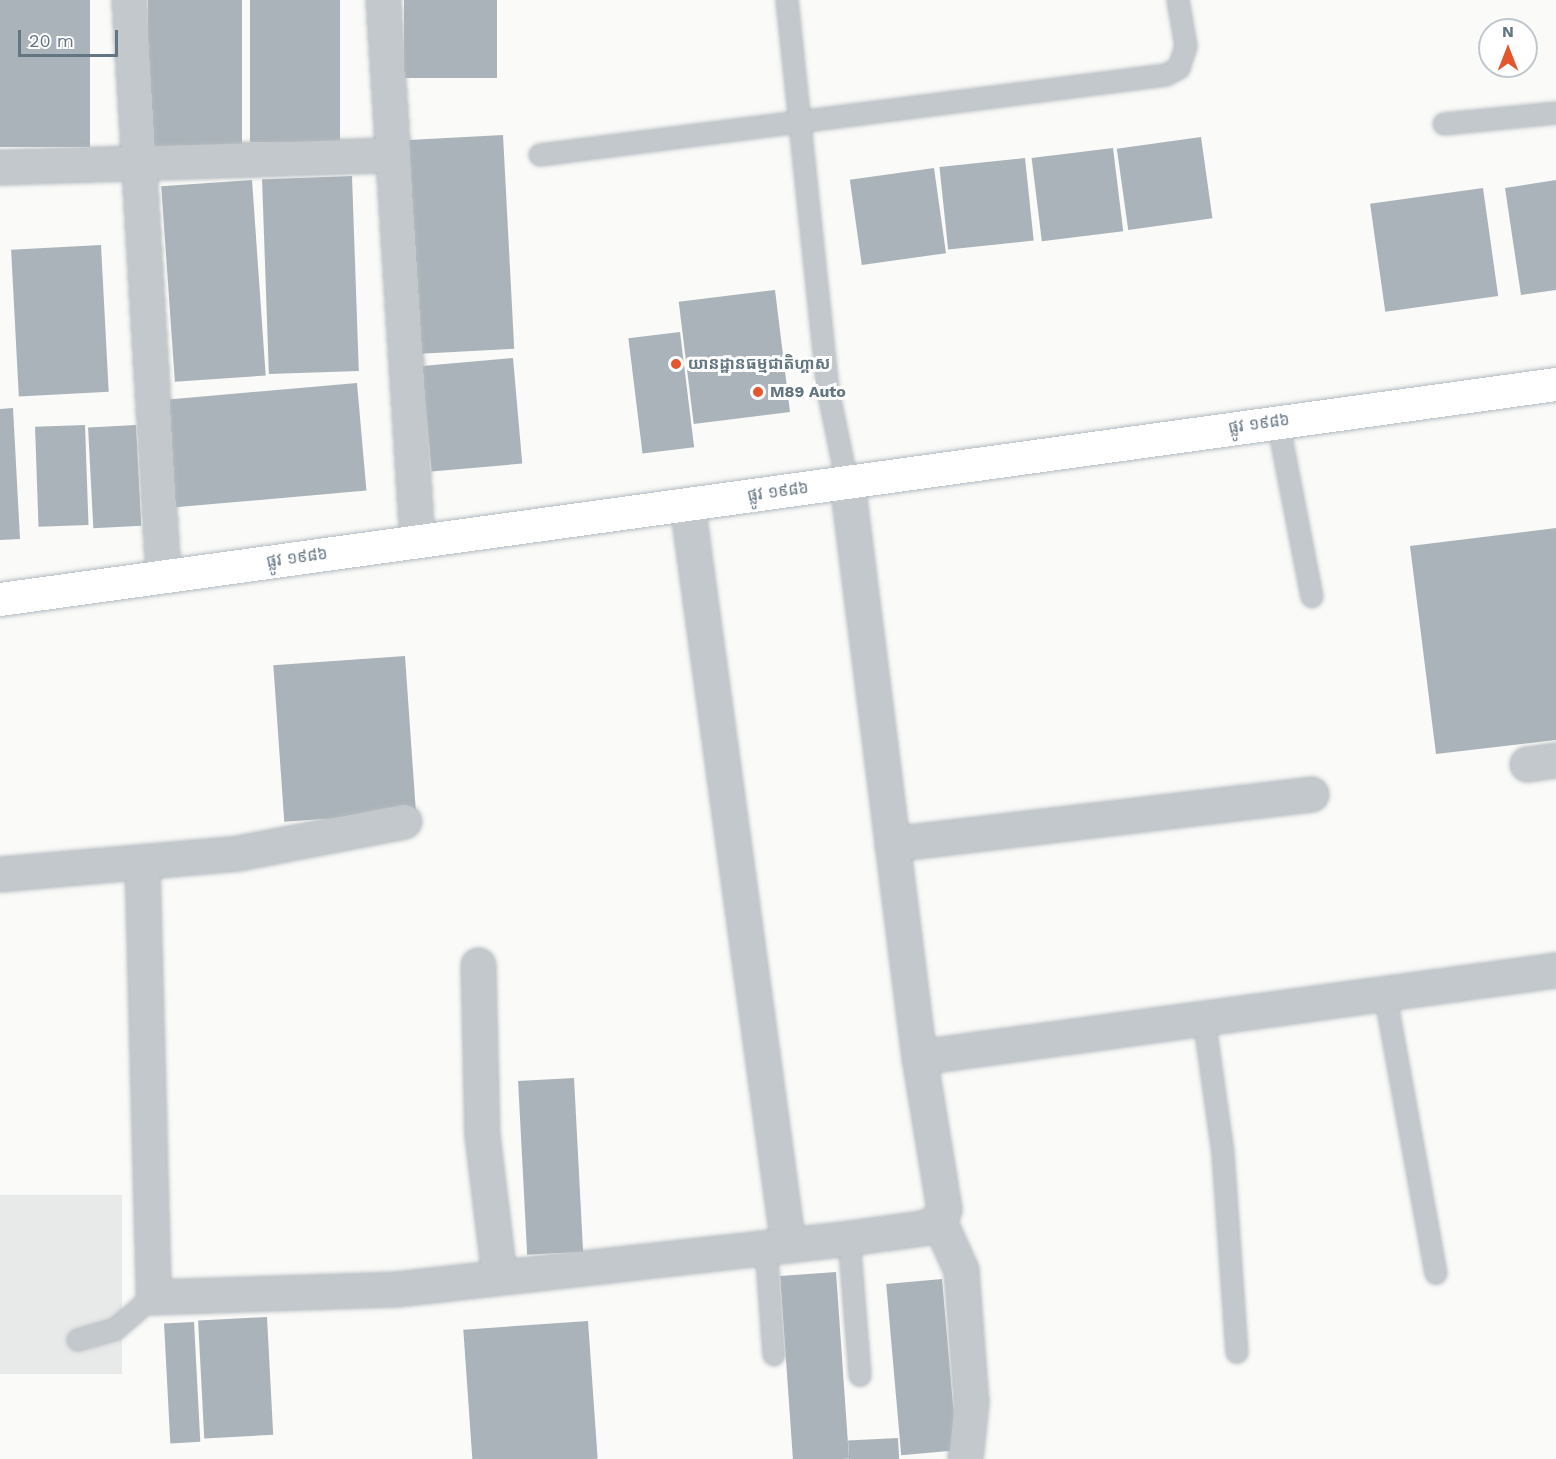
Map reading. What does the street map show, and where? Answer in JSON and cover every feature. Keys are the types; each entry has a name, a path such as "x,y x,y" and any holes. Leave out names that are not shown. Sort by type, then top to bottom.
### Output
{"main road":[{"name":"ផ្លូវ ១៩៨៦","path":"0,599 1556,384"}],"street":[{"path":"129,0 136,165 163,576"},
{"path":"383,0 417,542"},
{"path":"0,167 136,165 392,155"},
{"path":"142,864 153,1298 396,1289 499,1275 849,1238 922,1228 939,1221 944,1209 919,1057 847,482"},
{"path":"687,504 777,1246"},
{"path":"892,844 1311,794"},
{"path":"0,874 142,864 238,853 404,821"},
{"path":"478,965 482,1135 499,1275"},
{"path":"919,1057 1556,970"},
{"path":"939,1221 961,1270 971,1402 965,1459"}],"lane":[{"path":"787,0 803,118 828,390 847,482"},
{"path":"540,155 803,118 1166,75 1179,68 1186,46 1178,0"},
{"path":"1444,124 1556,113"},
{"path":"1278,422 1312,597"},
{"path":"1385,993 1436,1273"},
{"path":"1204,1018 1223,1154 1237,1353"},
{"path":"849,1238 860,1376"},
{"path":"774,1355 777,1246"},
{"path":"78,1340 116,1329 153,1298"}],"shaded area":[{"path":"0,1195 122,1195 122,1374 0,1374"}],"building":[{"path":"0,0 90,0 90,147 0,147"},
{"path":"148,0 242,0 242,151 148,151"},
{"path":"250,0 340,0 340,142 250,142"},
{"path":"404,0 497,0 497,78 404,78"},
{"path":"503,135 514,349 420,354 409,140"},
{"path":"1201,137 1212,218 1128,230 1117,149"},
{"path":"1113,148 1123,231 1042,241 1032,158"},
{"path":"1025,158 1034,241 948,250 939,167"},
{"path":"934,168 946,253 862,265 850,180"},
{"path":"352,176 359,371 269,374 262,179"},
{"path":"252,180 266,376 175,382 161,186"},
{"path":"1556,180 1556,290 1521,295 1505,188"},
{"path":"1483,188 1498,296 1385,312 1370,204"},
{"path":"101,245 109,392 19,397 11,250"},
{"path":"775,290 790,412 694,424 679,302"},
{"path":"680,332 694,447 643,453 628,338"},
{"path":"513,358 522,464 432,472 422,366"},
{"path":"357,383 366,491 175,507 166,400"},
{"path":"13,408 20,539 0,540 0,409"},
{"path":"85,425 88,525 39,527 35,427"},
{"path":"136,425 141,526 93,528 88,428"},
{"path":"1556,528 1556,740 1436,754 1410,546"},
{"path":"405,656 416,813 284,822 273,665"},
{"path":"574,1078 583,1252 527,1255 518,1081"},
{"path":"836,1272 849,1459 793,1459 780,1276"},
{"path":"942,1279 957,1450 901,1455 886,1284"},
{"path":"267,1317 273,1435 204,1438 198,1321"},
{"path":"588,1321 598,1459 472,1459 463,1330"},
{"path":"194,1322 200,1442 170,1443 164,1324"},
{"path":"898,1438 899,1459 849,1459 848,1441"}],"place":[{"name":"យានដ្ឋានធម្មជាតិហ្គាស","path":"676,364"},
{"name":"M89 Auto","path":"758,392"}]}
